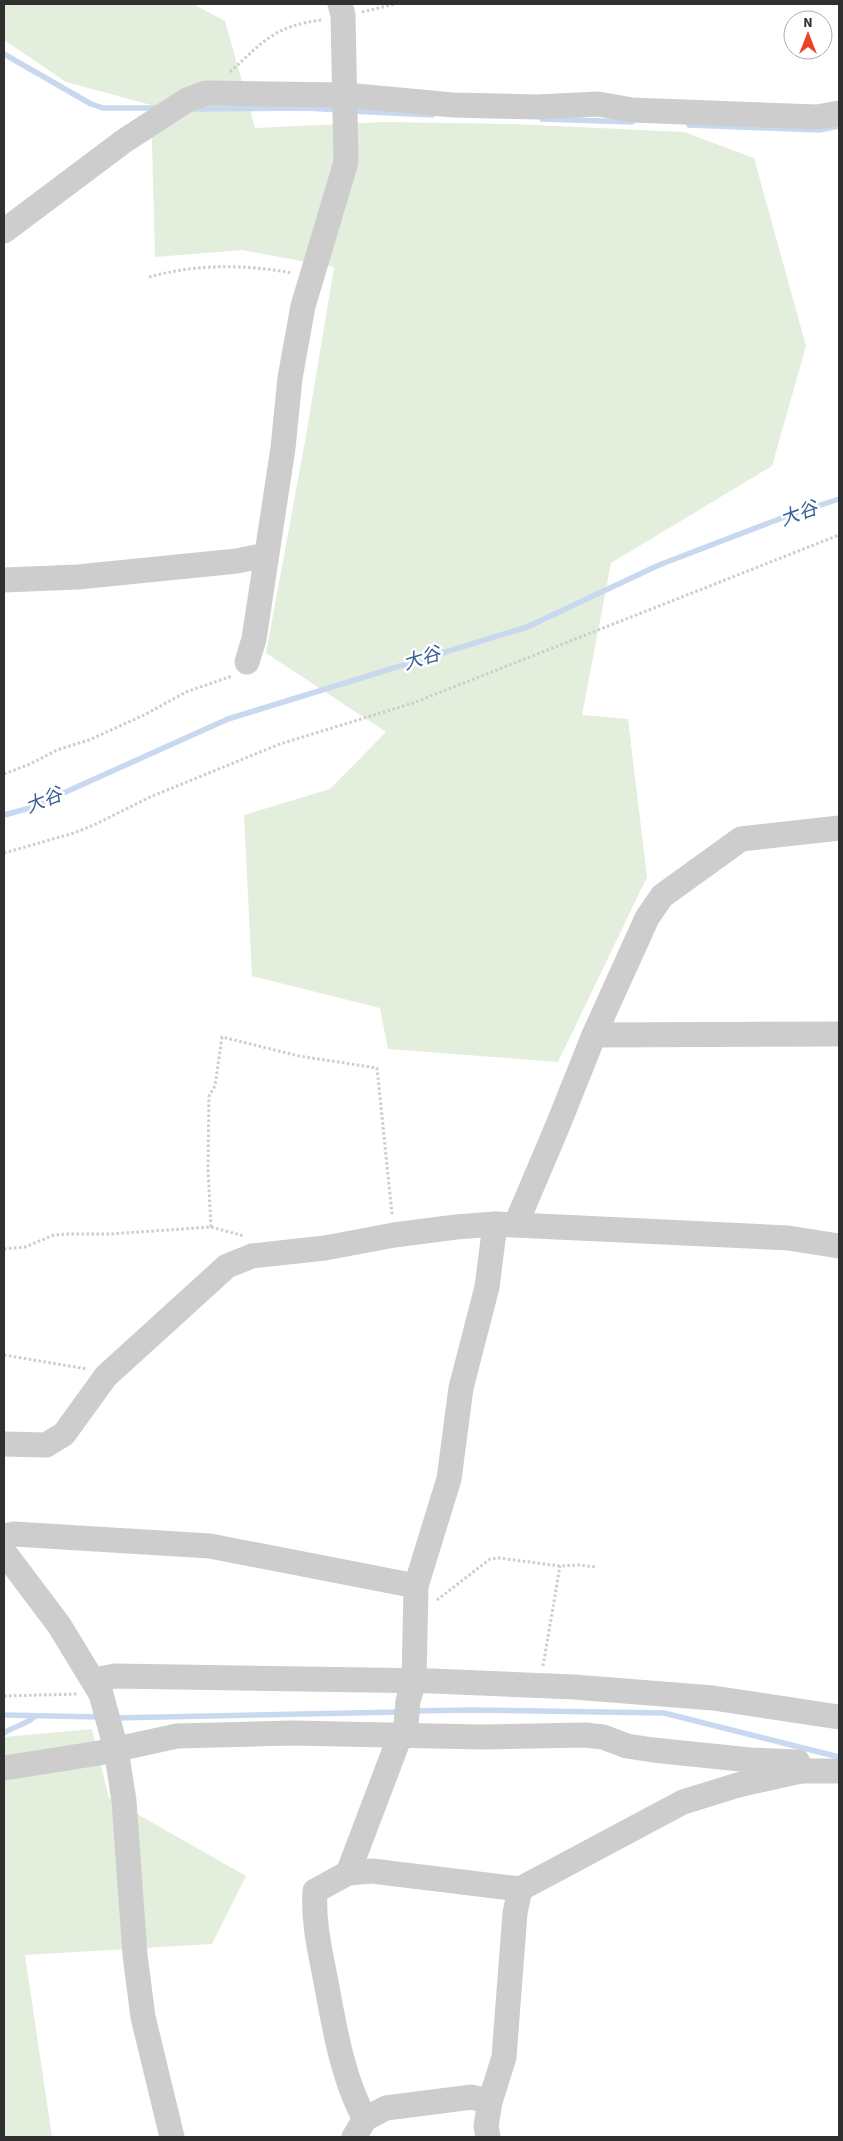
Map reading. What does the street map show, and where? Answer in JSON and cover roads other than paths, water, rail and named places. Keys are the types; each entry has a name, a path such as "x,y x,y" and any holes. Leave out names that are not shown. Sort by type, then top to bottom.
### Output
{"street":[{"path":"247,662 254,639 283,448 290,378 303,306 346,162 341,10"},
{"path":"4,231 124,141 187,100 206,93 345,95 453,105 536,107 598,104 632,110 817,116 839,114"},
{"path":"4,580 78,577 237,560 266,555"},
{"path":"348,1873 400,1736 406,1726 408,1701 414,1681 416,1586 448,1479 461,1388 505,1224 647,918 662,896 741,839 839,828"},
{"path":"594,1035 839,1034"},
{"path":"4,1444 46,1445 64,1434 106,1376 227,1266 252,1256 325,1248 394,1235 505,1224 788,1238 839,1246"},
{"path":"4,1536 14,1534 210,1546 416,1586"},
{"path":"4,1552 59,1625 97,1687 116,1749 124,1801 135,1955 143,2017 172,2137"},
{"path":"97,1687 114,1676 414,1681 540,1686 713,1698 839,1718"},
{"path":"4,1768 116,1749 177,1736 292,1733 482,1737 585,1735 653,1750 750,1760 798,1762 801,1771"},
{"path":"490,2102 472,2097 386,2108 359,2128 355,2101 334,2022 314,1915 316,1891 348,1873 372,1871 520,1889 684,1802 738,1785 801,1771 839,1771"},
{"path":"488,2137 486,2126 490,2102 504,2057 515,1913 520,1889"}],"waterway":[{"path":"4,54 91,104 103,108 160,108"},
{"path":"192,109 305,108 340,110"},
{"path":"352,111 432,115"},
{"path":"542,119 632,122"},
{"path":"689,125 819,130 839,126"},
{"name":"大谷","path":"4,815 30,808 228,719 527,627 659,565 787,516 839,499"},
{"path":"412,1711 664,1713 839,1757"},
{"path":"114,1718 400,1712"},
{"path":"4,1715 100,1717"},
{"path":"4,1733 35,1716"}]}
